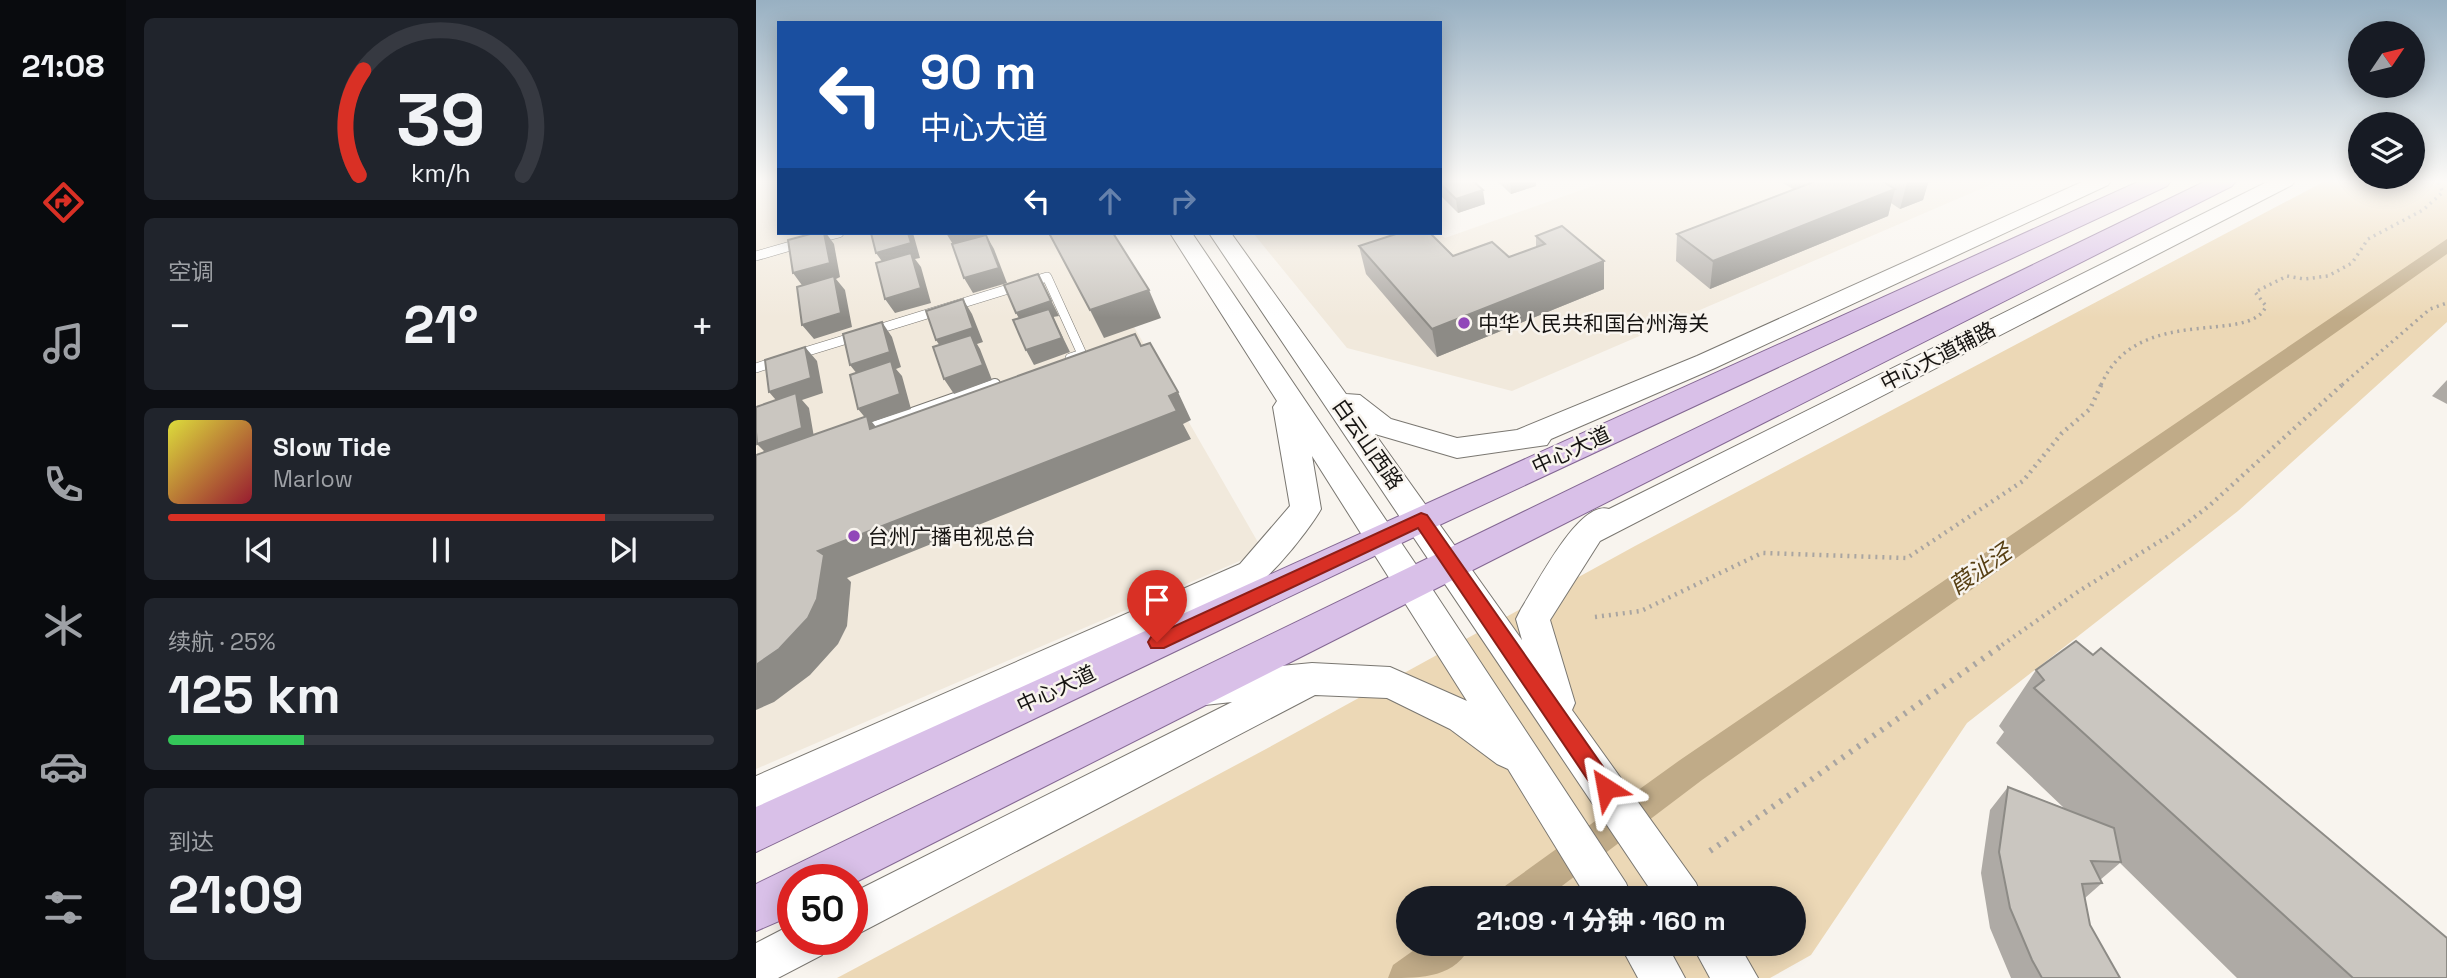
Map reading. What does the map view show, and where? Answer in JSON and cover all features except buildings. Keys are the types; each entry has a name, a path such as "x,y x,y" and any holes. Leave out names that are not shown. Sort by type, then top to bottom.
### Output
{"main road":[{"path":"1519,441 1706,362 2001,227"},
{"name":"中心大道","path":"756,830 1421,519 2059,227"},
{"path":"845,864 1639,474 2133,227"},
{"name":"中心大道辅路","path":"1590,532 2195,227"},
{"name":"白云山西路","path":"1182,235 1412,584 1603,886"},
{"name":"白云山西路","path":"1221,235 1421,519 1673,886"},
{"name":"中心大道","path":"1323,380 1381,426 1457,448 1624,426"},
{"name":"白云山西路","path":"1157,642 1251,573 1306,509 1296,442 1280,383"},
{"path":"1564,727 1533,619 1576,548 1639,474"},
{"path":"756,794 1251,573"},
{"path":"1198,690 1311,679 1390,683 1463,717 1536,779"},
{"path":"868,908 1311,679"},
{"path":"756,908 777,898"},
{"path":"756,966 778,955"},
{"path":"1649,956 1663,978"},
{"path":"1721,956 1736,978"}],"lane":[{"path":"756,256 832,235"},
{"path":"756,368 1047,277 1082,354 1056,363"},
{"path":"847,436 1004,381"}],"path":[{"path":"1595,617 1641,611 1762,553 1907,558 2023,481 2062,433 2090,409 2109,366 2126,349 2148,339 2186,329 2256,320 2262,316 2266,306 2255,292 2287,276 2304,279 2328,276 2352,262 2368,239 2391,227"},
{"path":"1710,851 2079,591 2175,532 2209,506 2308,414 2430,309 2447,303"}],"shaded area":[{"path":"756,227 777,227 777,235 1081,235 1263,551 756,769"},
{"path":"1477,227 1893,227 1512,391 1347,348 1255,235 1441,235 1445,238"},
{"path":"2239,227 2447,227 2447,322 2238,511 1967,723 1811,955 1770,978 837,978 1266,749 1635,546"}],"waterway":[{"name":"葭沚泾","path":"1533,886 1691,770 2447,245"},
{"name":"葭沚泾","path":"1406,978 1436,956"}],"place":[{"name":"中华人民共和国台州海关","path":"1464,323"},
{"name":"台州广播电视总台","path":"854,536"}],"route":[{"path":"1157,642 1421,519 1606,788"}]}
